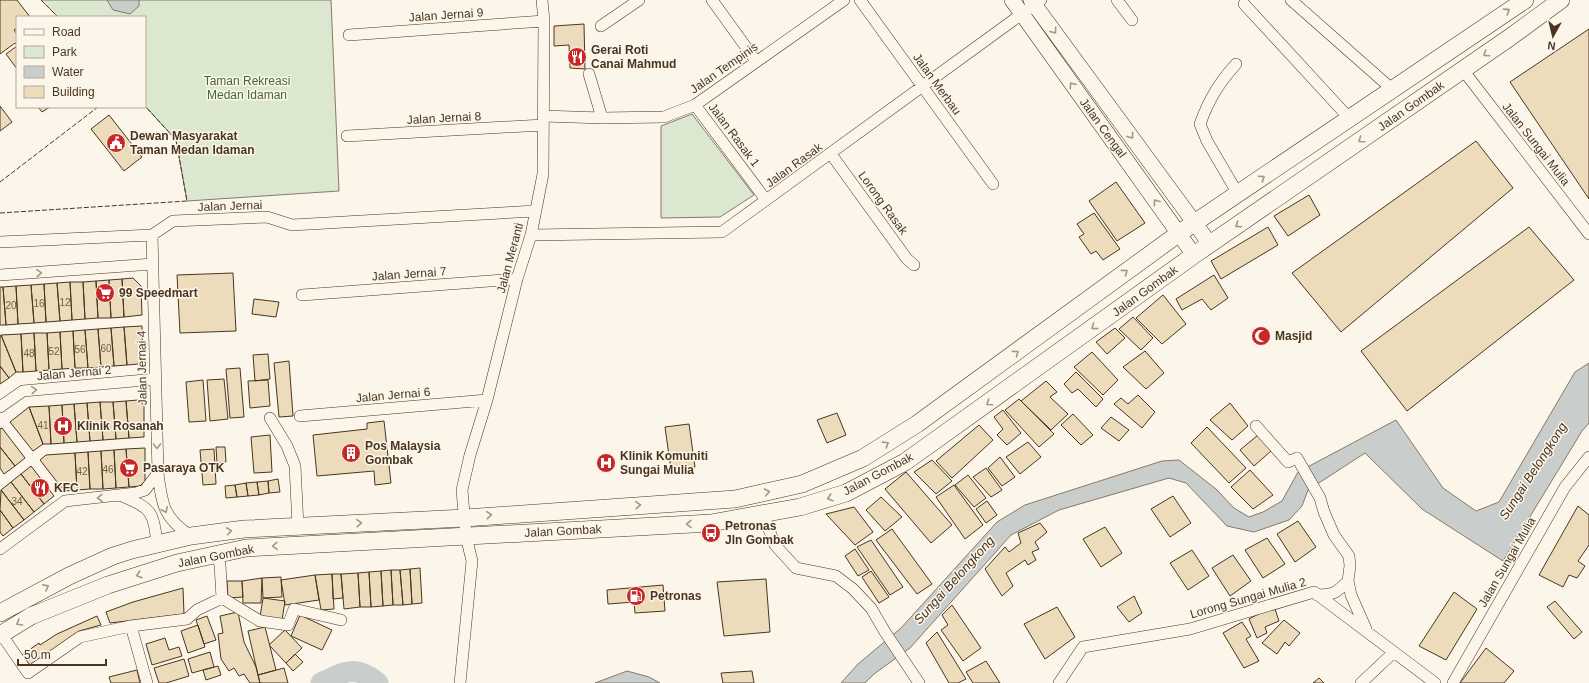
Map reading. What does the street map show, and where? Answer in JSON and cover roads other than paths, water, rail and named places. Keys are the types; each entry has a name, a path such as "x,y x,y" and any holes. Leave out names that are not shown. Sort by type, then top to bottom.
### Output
{"main road":[{"name":"Jalan Gombak","path":"0,613 69,576 113,556 157,543 191,536 244,529 465,518 735,499 802,484 863,458 917,424 1178,234 1525,0"},
{"name":"Jalan Gombak","path":"0,634 31,616 108,585 177,563 246,548 711,523 800,507 846,492 905,462 1194,255 1463,70 1561,0"},
{"path":"1431,63 1453,66 1463,70 1464,49 1469,37"},
{"path":"157,543 160,547 186,549 228,543 246,548"}],"street":[{"name":"Jalan Meranti","path":"460,683 472,561 466,536 462,490 470,455 487,400 517,279 531,235 543,174 544,21 542,0"},
{"path":"601,26 638,0"},
{"path":"712,0 756,60"},
{"name":"Jalan Tempinis","path":"543,121 664,117 695,105 756,60 844,0"},
{"name":"Jalan Merbau","path":"860,0 993,184"},
{"name":"Jalan Cengal","path":"1012,0 1194,255"},
{"path":"1117,0 1132,20"},
{"path":"1291,0 1393,90"},
{"name":"Jalan Rasak","path":"531,235 722,232 1022,15 1036,2"},
{"name":"Jalan Cengal","path":"1036,2 1210,244"},
{"path":"1244,4 1350,119"},
{"name":"Jalan Jernai 9","path":"349,34 544,21"},
{"path":"1236,64 1221,80 1207,104 1200,124 1207,141 1238,194"},
{"name":"Jalan Sungai Mulia","path":"1463,70 1589,234"},
{"path":"589,74 602,118"},
{"name":"Jalan Rasak 1","path":"695,105 766,200"},
{"name":"Jalan Jernai 8","path":"347,136 543,121"},
{"name":"Lorong Rasak","path":"831,154 907,259 914,265"},
{"name":"Jalan Jernai","path":"152,235 173,220 267,217 292,225 536,211"},
{"path":"0,242 152,235"},
{"name":"Jalan Jernai 4","path":"152,235 158,473 161,503 171,521 191,536"},
{"path":"0,275 153,264"},
{"name":"Jalan Jernai 7","path":"302,295 517,279"},
{"name":"Jalan Jernai 2","path":"0,407 23,391 156,379"},
{"name":"Jalan Jernai 6","path":"300,416 487,400"},
{"path":"270,418 287,446 295,466 298,526"},
{"path":"1256,426 1288,462 1297,458 1314,487 1334,535 1349,556 1350,566 1348,581 1354,603 1367,632"},
{"name":"Jalan Sungai Mulia","path":"1453,683 1564,487 1589,457"},
{"path":"0,549 65,501 122,496 145,490 158,473"},
{"path":"122,496 140,504 152,515 157,543"},
{"path":"763,514 775,544 787,560 796,568 836,576 853,589 871,608 919,683"},
{"path":"217,554 220,565 222,598"},
{"path":"1317,595 1330,595 1337,592 1348,581"},
{"name":"Lorong Sungai Mulia 2","path":"1059,683 1083,647 1190,628 1314,592 1435,683"},
{"path":"222,598 260,621 288,625 294,610 341,620"},
{"path":"0,634 28,673 80,637 131,626 187,619 197,610 222,598"},
{"path":"131,626 147,683"},
{"path":"1361,683 1394,652"}],"water":[{"path":"107,0 139,0 139,6 130,14 113,10"},
{"path":"1589,363 1589,423 1582,431 1503,561 1422,509 1365,453 1308,490 1302,506 1289,520 1254,532 1227,526 1186,483 1169,478 1059,510 1011,535 910,648 874,674 865,683 841,683 858,664 901,628 997,522 1025,505 1162,461 1179,460 1216,489 1234,508 1249,517 1263,512 1282,501 1298,472 1396,420 1443,488 1476,511 1499,502 1575,372"},
{"path":"627,671 649,677 660,683 595,683"}],"waterway":[{"name":"Sungai Belongkong","path":"321,683 343,673 350,672 363,673 378,683"}],"place":[{"name":"Gerai Roti Canai Mahmud","path":"577,57"},
{"name":"Dewan Masyarakat Taman Medan Idaman","path":"116,143"},
{"name":"99 Speedmart","path":"105,293"},
{"name":"Masjid","path":"1261,336"},
{"name":"Klinik Rosanah","path":"63,426"},
{"name":"Pos Malaysia Gombak","path":"351,453"},
{"name":"Klinik Komuniti Sungai Mulia","path":"606,463"},
{"name":"Pasaraya OTK","path":"129,468"},
{"name":"KFC","path":"40,488"},
{"name":"Petronas Jln Gombak","path":"711,533"},
{"name":"Petronas","path":"636,596"}],"park label":[{"name":"Taman Rekreasi Medan Idaman","path":"247,88"}]}
